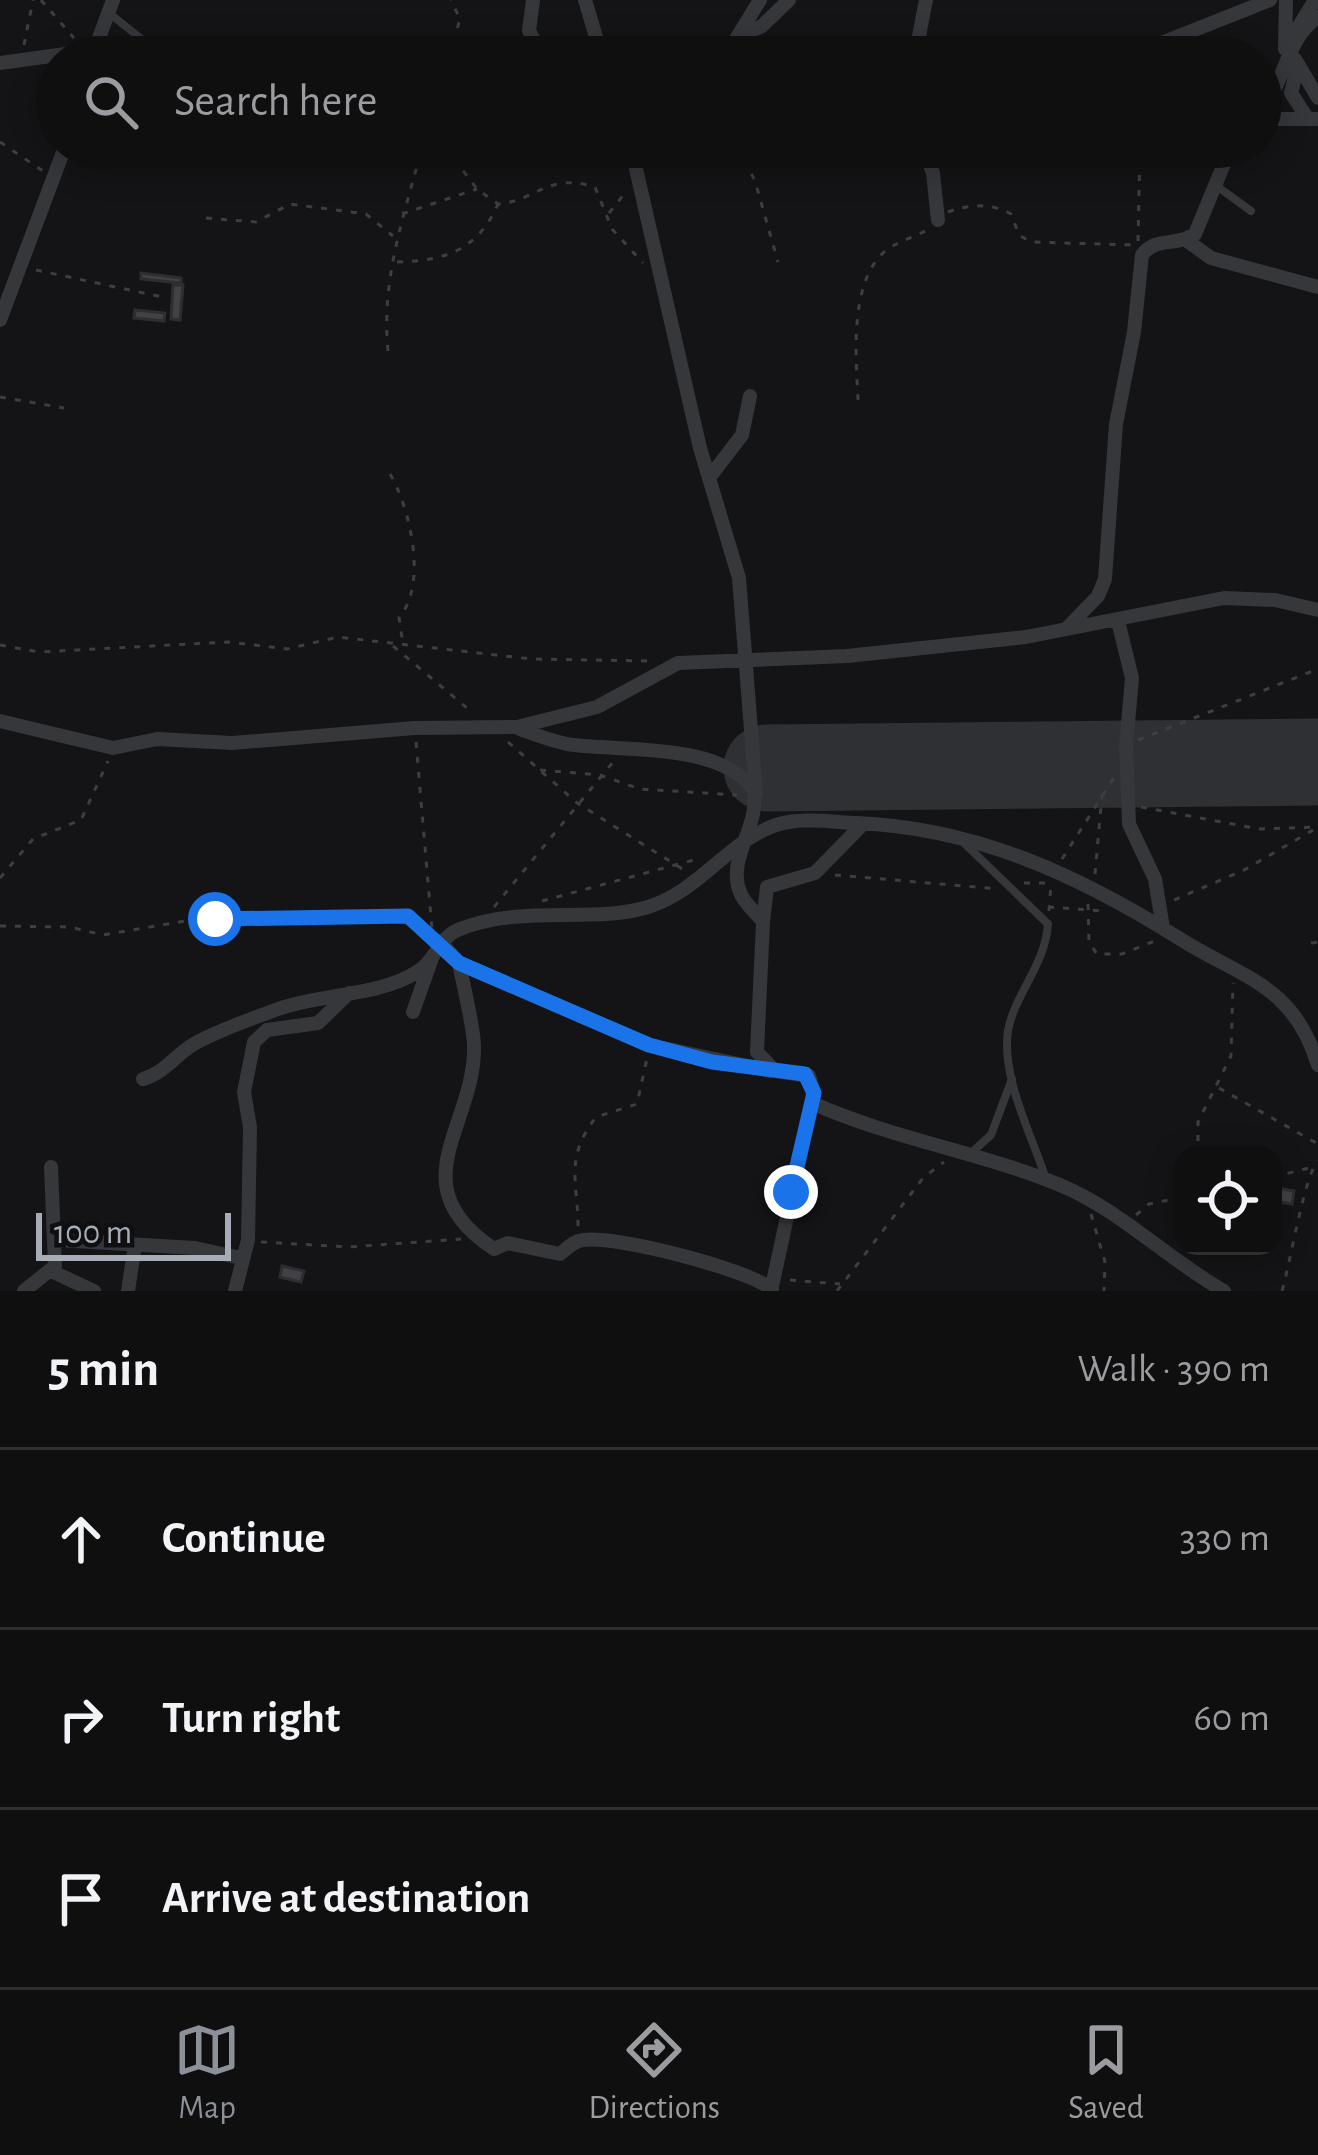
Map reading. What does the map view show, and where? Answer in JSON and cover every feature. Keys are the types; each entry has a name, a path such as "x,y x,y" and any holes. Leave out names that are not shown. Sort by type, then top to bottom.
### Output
{"street":[{"path":"532,0 532,36"},
{"path":"585,0 596,36"},
{"path":"742,34 760,0"},
{"path":"742,34 762,26 789,0"},
{"path":"919,36 926,0"},
{"path":"1179,36 1270,0"},
{"path":"1282,81 1291,66 1286,0"},
{"path":"1312,118 1291,93 1291,49 1295,32 1315,0"},
{"path":"97,36 110,6"},
{"path":"1295,32 1318,17"},
{"path":"0,63 36,56"},
{"path":"1291,66 1318,98"},
{"path":"1282,116 1312,118"},
{"path":"0,320 58,168"},
{"path":"636,168 709,478 740,578 757,749 755,796 737,877 739,892 763,922"},
{"path":"931,168 938,220"},
{"path":"1186,241 1201,226 1220,168"},
{"path":"1065,629 1098,596 1105,579 1116,424 1132,347 1143,245 1186,241 1211,258 1318,287"},
{"path":"709,478 742,435 750,396"},
{"path":"0,721 113,748 157,739 283,741 414,728 517,728 597,707 678,663 847,656 1118,622 1224,598 1275,600 1318,610"},
{"path":"1118,622 1132,678 1126,746 1132,838 1155,878 1167,926"},
{"path":"517,728 573,745 632,747 728,769 747,779 755,796"},
{"path":"413,1012 440,941 475,924 514,916 641,910 700,882 748,838 782,823 903,825 1058,869 1167,926 1279,993 1317,1057"},
{"path":"775,1071 757,1052 767,887 815,873 863,824"},
{"path":"440,941 459,963 649,1045 712,1062 809,1076 812,1103 773,1286 743,1271 674,1258 642,1245 577,1240 556,1254 508,1243 494,1250 475,1237 452,1207 448,1180 450,1133 474,1053 459,963"},
{"path":"143,1079 165,1071 195,1043 277,1009 407,976 433,957"},
{"path":"235,1291 248,1240 250,1126 244,1092 254,1042 267,1030 318,1023 350,992"},
{"path":"812,1103 960,1156 1046,1180 1128,1222 1221,1290"},
{"path":"24,1291 53,1272 57,1240 51,1167"},
{"path":"57,1240 207,1249 241,1258"},
{"path":"128,1291 135,1245"},
{"path":"53,1272 94,1291"}],"lane":[{"path":"110,6 142,36"},
{"path":"1215,179 1223,195 1251,212"},
{"path":"958,837 1012,891 1034,906 1048,930 1042,958 1010,1024 1013,1076 1046,1180"},
{"path":"960,1156 991,1135 1013,1076"}],"path":[{"path":"19,58 33,0"},
{"path":"41,0 76,36"},
{"path":"451,0 460,19 455,36"},
{"path":"0,142 36,165"},
{"path":"40,168 54,181"},
{"path":"388,351 383,306 395,262 394,238 415,168"},
{"path":"461,168 477,189 498,204 517,201 548,183 577,182 599,191 612,229 662,281"},
{"path":"608,215 632,168"},
{"path":"748,168 778,262"},
{"path":"857,400 854,317 871,272 888,248 956,209 988,206 1012,214 1019,235 1031,242 1143,245 1141,168"},
{"path":"400,215 477,189"},
{"path":"395,262 454,254 480,236 498,204"},
{"path":"206,218 256,222 281,205 302,205 366,214 394,238"},
{"path":"23,265 166,298"},
{"path":"0,397 64,408"},
{"path":"391,474 411,518 413,589 409,606 399,617 403,647"},
{"path":"0,645 39,652 228,642 287,649 327,637 531,659 678,663"},
{"path":"387,641 577,803 700,882"},
{"path":"1126,746 1222,702 1318,669"},
{"path":"0,926 57,926 103,935 190,920 394,915 418,921 432,937 414,728"},
{"path":"475,924 515,886 600,775 632,747"},
{"path":"0,878 33,838 81,820 113,748"},
{"path":"1049,907 1058,869 1102,793 1126,768"},
{"path":"538,770 600,775 640,789 755,796"},
{"path":"1091,885 1101,850 1102,793"},
{"path":"1128,805 1259,829 1318,828"},
{"path":"1088,909 1089,942 1097,954 1110,957 1167,926 1185,894 1244,870 1318,828"},
{"path":"536,903 678,866"},
{"path":"815,873 1012,891"},
{"path":"1034,906 1106,911"},
{"path":"1048,921 1069,908"},
{"path":"1198,1147 1198,1122 1231,1056 1233,969"},
{"path":"577,1240 572,1183 580,1145 596,1117 637,1104 649,1045"},
{"path":"1217,1087 1318,1144"},
{"path":"837,1291 923,1178 960,1156"},
{"path":"1282,1175 1311,1168 1318,1161"},
{"path":"1282,1291 1296,1249 1311,1168"},
{"path":"1128,1222 1148,1204 1174,1199"},
{"path":"1091,1201 1091,1225 1105,1262 1104,1291"},
{"path":"248,1240 349,1247 475,1237"},
{"path":"773,1286 842,1284"}],"building":[{"path":"141,273 181,278 181,283 141,279"},
{"path":"173,285 183,285 180,320 171,319"},
{"path":"135,310 165,313 164,321 134,318"},
{"path":"1282,1189 1294,1191 1292,1204 1282,1202"},
{"path":"282,1266 304,1271 301,1282 280,1277"}],"runway":[{"path":"767,768 1318,762"}],"route":[{"path":"215,919 408,916 426,928 436,947 440,941 459,963 649,1045 712,1062 805,1074 812,1079 814,1093 791,1192"}]}
